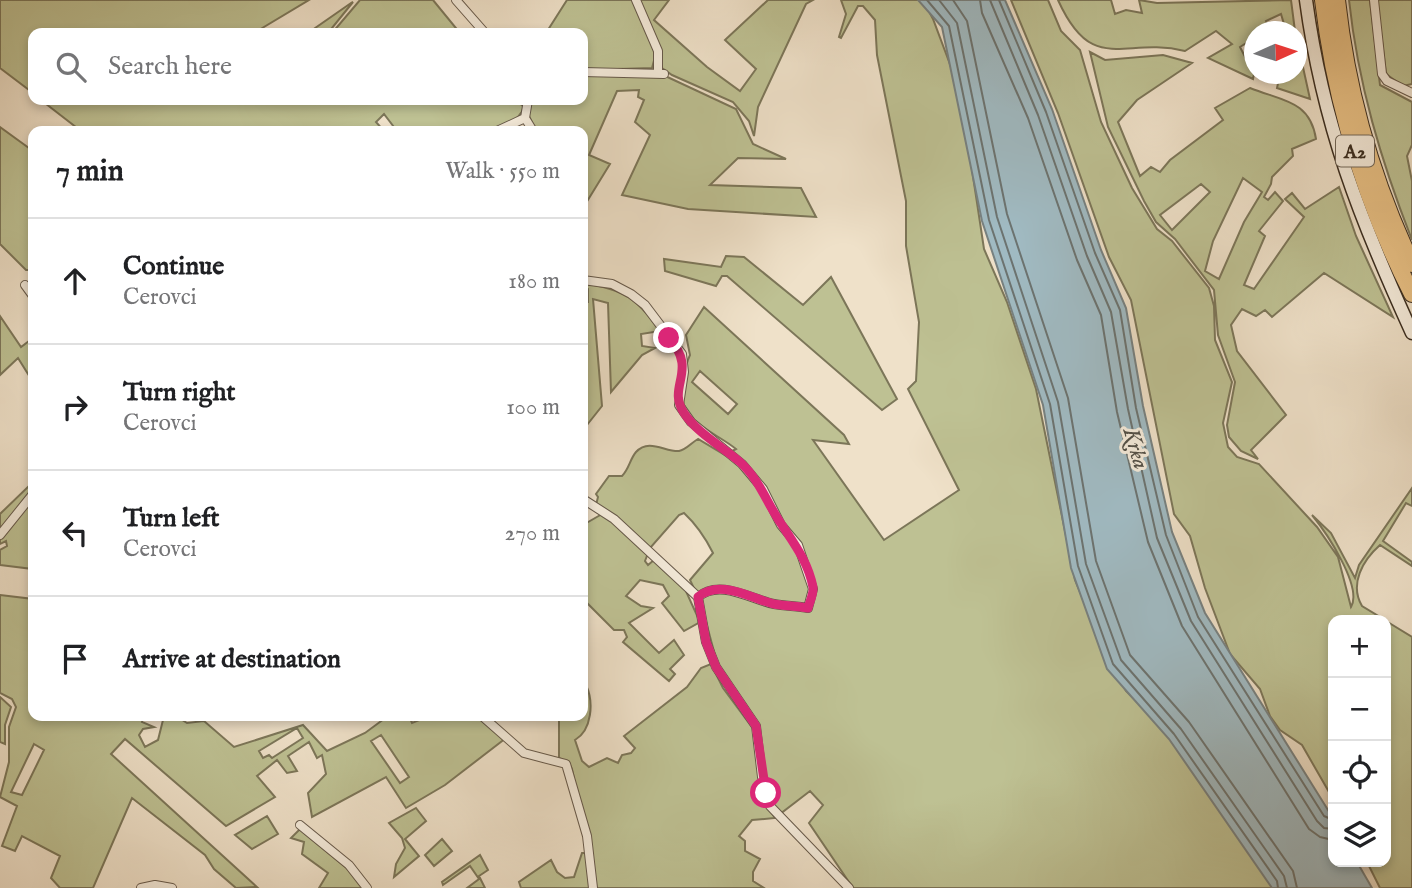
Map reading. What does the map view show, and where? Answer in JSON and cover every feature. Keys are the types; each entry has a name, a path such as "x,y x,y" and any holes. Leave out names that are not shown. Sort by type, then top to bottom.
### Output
{"highway":[{"name":"A2","path":"1323,0 1335,74 1359,164 1390,251 1412,294"},
{"name":"A2","path":"1337,0 1358,115 1373,166 1412,264"}],"main road":[{"path":"1306,0 1320,82 1339,156 1370,242 1412,333"}],"street":[{"path":"456,0 481,28"},
{"path":"588,72 661,73 654,38 636,0"},
{"path":"1374,0 1382,74 1394,85 1412,93"},
{"path":"519,126 526,105"},
{"path":"507,126 522,119"},
{"path":"522,119 528,126"},
{"path":"588,281 612,284 645,304 682,354 679,405 691,422 743,464 763,489 781,524 798,545 813,589 808,608 772,604 748,593 724,590 703,593 698,597"},
{"path":"25,285 28,289"},
{"path":"0,535 28,500"},
{"path":"588,502 620,524 698,597 706,642 716,667 756,726 762,777 771,806 849,888"},
{"path":"488,721 524,753 566,764 587,836 593,888"},
{"path":"300,825 349,865 367,888"},
{"path":"141,888 172,888"}],"green space":[{"path":"0,0 309,0 262,28 28,28 28,89 0,68"},
{"path":"360,0 433,0 456,28 336,28"},
{"path":"567,0 634,0 656,53 652,68 588,70 588,28 549,28"},
{"path":"638,0 669,0 654,20 707,67 740,91 756,69 725,40 768,0 813,0 806,4 758,107 754,136 749,121 733,102 662,68"},
{"path":"841,0 923,0 933,19 951,67 971,163 984,249 1007,302 1036,389 1075,580 1111,666 1126,691 1171,737 1274,888 853,888 809,823 823,805 810,791 780,814 772,804 764,775 759,730 727,683 716,659 701,603 690,580 713,553 689,518 684,513 679,515 650,548 645,561 648,565 654,560 685,589 700,622 684,631 662,603 669,596 663,585 640,580 626,596 641,606 653,608 629,623 659,653 674,640 684,655 670,669 675,674 669,681 623,642 627,637 624,630 614,630 588,604 588,522 602,514 596,505 596,494 609,476 622,476 636,452 646,446 679,451 698,439 725,455 736,449 699,424 686,409 682,399 684,374 690,355 686,335 704,307 844,435 849,444 813,440 884,540 959,490 908,389 916,381 919,322 906,246 906,201 877,55 875,20 863,6 858,6 841,38 839,37 846,14","holes":["700,371 737,404 728,414 692,382"]},
{"path":"1011,0 1048,0 1061,31 1080,50 1101,122 1132,188 1157,229 1172,241 1209,288 1214,306 1215,340 1232,382 1223,423 1228,447 1237,457 1259,464 1317,527 1338,557 1351,607 1352,587 1348,574 1334,546 1312,515 1331,533 1355,578 1359,565 1412,488 1412,506 1406,503 1383,541 1412,562 1412,566 1380,545 1363,565 1357,589 1362,606 1377,615 1328,615 1328,790 1302,745 1280,730 1270,716 1260,689 1230,654 1205,588 1190,536 1174,514 1131,300 1109,257 1058,113"},
{"path":"1058,0 1111,0 1115,14 1126,10 1142,13 1139,0 1157,3 1291,0 1294,21 1283,21 1281,14 1266,21 1244,21 1244,44 1240,47 1244,55 1244,75 1208,58 1232,44 1216,31 1185,51 1163,48 1111,49 1097,46 1084,38 1071,24"},
{"path":"1349,0 1370,0 1380,85 1412,102 1412,145 1407,156 1412,181 1412,240 1372,122 1358,62"},
{"path":"1377,0 1412,0 1412,84 1403,86 1386,74"},
{"path":"353,2 332,28 315,28"},
{"path":"1090,52 1105,60 1163,55 1192,63 1137,100 1118,122 1140,176 1151,167 1160,172 1170,160 1223,120 1215,108 1250,88 1293,104 1308,116 1313,126 1316,139 1292,149 1293,156 1272,177 1264,197 1268,200 1275,192 1283,201 1259,231 1265,236 1244,285 1254,289 1304,217 1285,199 1292,193 1305,209 1339,187 1356,236 1393,317 1324,273 1272,317 1265,310 1256,316 1242,309 1231,325 1237,351 1286,415 1251,450 1258,459 1241,451 1229,437 1227,425 1235,382 1218,335 1214,290 1175,239 1156,222 1108,127","holes":["1243,178 1262,192 1244,222 1219,279 1205,271 1213,241","1201,184 1210,192 1172,230 1160,215"]},
{"path":"661,74 736,109 753,144 786,159 738,158 710,185 801,188 816,217 688,209 622,195 650,135 635,122 644,100 638,97 639,90 617,91 589,155 610,164 588,200 588,126 534,126 528,114 530,105 588,105 588,75"},
{"path":"1278,84 1307,84 1310,99 1277,88"},
{"path":"47,105 524,107 517,118 504,126 393,126 384,114 376,122 380,126 75,126"},
{"path":"0,127 28,147 28,270 0,244"},
{"path":"726,256 744,257 803,305 831,277 897,399 882,410 727,276 722,276 716,286 665,271 664,259 721,267"},
{"path":"588,284 619,292 644,310 660,331 641,334 642,346 655,348 642,355 611,392 608,303 593,299 602,406 588,424"},
{"path":"0,316 21,347 28,342 28,374 18,358 0,375"},
{"path":"28,487 28,497 0,531 0,514"},
{"path":"28,503 28,568 0,565 0,550 7,546 6,541 0,544 0,538"},
{"path":"0,595 28,598 28,721 142,721 154,727 143,729 139,735 145,747 158,740 163,721 204,721 234,747 303,725 327,751 365,733 381,721 484,721 506,738 445,785 406,808 386,777 312,817 308,793 326,774 322,755 317,758 309,742 288,756 297,771 287,773 277,760 257,776 275,797 226,826 125,739 111,754 257,887 236,888 214,869 205,855 132,798 93,888 60,888 51,878 60,856 22,836 15,851 2,846 17,806 0,797 9,762 9,727 16,707 12,699 0,693","holes":["297,728 303,738 272,758 269,755 263,758 259,751","381,735 409,777 400,783 371,741","34,744 44,750 22,795 11,792"]},
{"path":"1391,624 1412,637 1412,888 1380,888 1370,867 1391,867"},
{"path":"711,664 723,688 754,730 767,806 775,818 752,820 739,836 745,841 745,851 760,859 753,872 753,881 764,888 596,888 572,769 569,763 559,758 559,721 588,721 588,690 591,707 588,723 575,740 582,761 589,767 607,758 618,763 622,755 631,753 635,748 624,736 687,687 701,668"},
{"path":"0,697 11,707 5,725 5,744 0,742"},
{"path":"416,808 426,821 405,839 419,856 394,877 396,864 405,848 402,838 389,823"},
{"path":"267,816 278,834 252,849 235,835"},
{"path":"300,829 349,870 364,888 319,888 328,873 302,854 304,842 291,838"},
{"path":"442,839 452,851 434,866 425,855"},
{"path":"582,853 587,853 590,888 521,888 519,882 551,860 557,872 565,878 574,877"},
{"path":"480,855 488,870 479,876 485,888 467,888 479,879 470,866 443,885 442,882"}],"water":[{"name":"Krka","path":"918,0 1005,0 1052,109 1101,250 1126,308 1143,406 1172,532 1205,613 1328,810 1328,867 1360,867 1372,888 1272,888 1169,739 1107,669 1071,568 1043,405 982,221 942,27"}],"route":[{"path":"669,338 682,354 684,372 678,394 679,405 684,414 743,464 763,489 781,524 798,545 813,589 808,608 772,604 748,593 724,590 703,593 698,597 706,642 716,667 756,726 766,793"}]}
